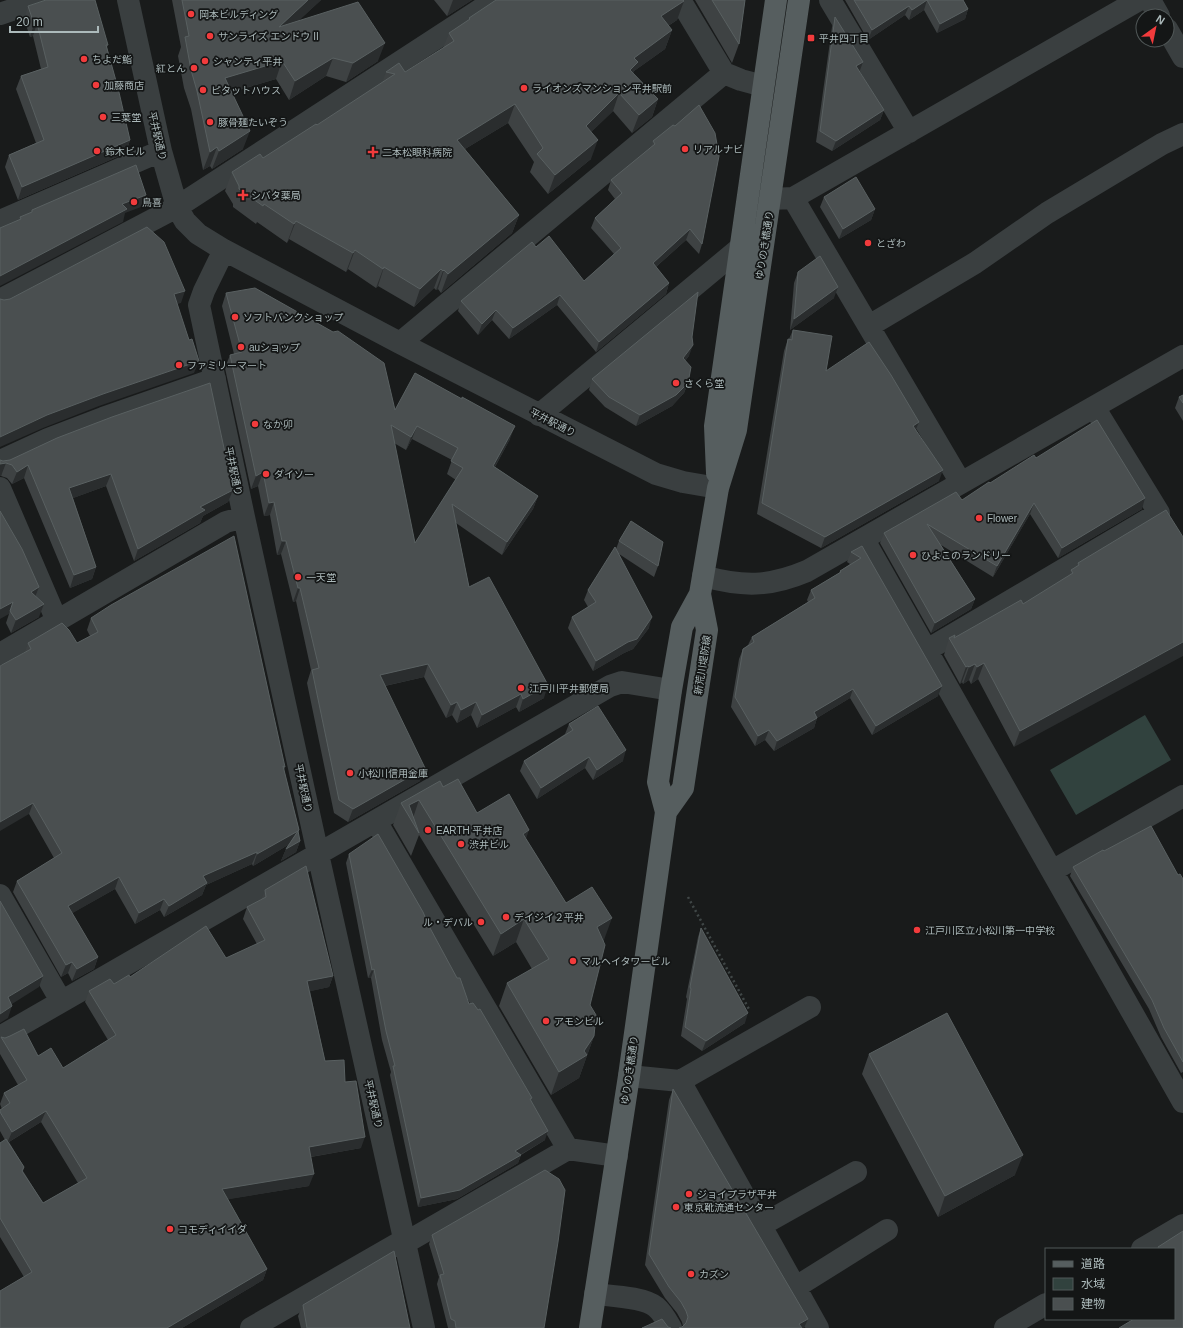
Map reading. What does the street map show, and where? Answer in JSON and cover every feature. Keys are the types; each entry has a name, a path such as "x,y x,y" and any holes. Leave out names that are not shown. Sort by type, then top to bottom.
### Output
{"main road":[{"name":"ゆりのき橋通り","path":"718,488 715,426 776,0"},
{"name":"ゆりのき橋通り","path":"701,585 718,488 736,430 799,0"},
{"path":"666,812 658,782 671,690 682,627 701,585"},
{"name":"新荒川堤防線","path":"666,812 683,788 704,654 707,630 701,585"},
{"name":"ゆりのき橋通り","path":"590,1328 629,1076 666,812"}],"street":[{"path":"0,14 40,0"},
{"name":"平井駅通り","path":"128,0 162,151 177,207 185,221 198,234 224,250 400,343 656,474 683,482 718,488"},
{"path":"0,300 177,207 495,0"},
{"path":"680,0 724,74 763,86"},
{"path":"830,0 909,132"},
{"path":"771,199 794,198 1139,0"},
{"path":"1175,43 1183,57"},
{"path":"400,343 724,74"},
{"path":"869,326 976,263 1047,214 1162,144 1183,134"},
{"path":"0,221 162,151"},
{"path":"794,198 961,483"},
{"path":"539,415 740,248"},
{"name":"平井駅通り","path":"224,250 199,305 318,854 424,1328"},
{"path":"701,585 755,584 773,582 807,572 1183,356"},
{"path":"0,461 48,438 215,379"},
{"path":"927,650 1159,513 1094,407"},
{"path":"0,488 57,621"},
{"path":"0,654 226,522 244,517"},
{"path":"864,540 1183,1102"},
{"path":"0,1037 610,686 622,682 671,690"},
{"path":"1052,871 1183,796"},
{"path":"376,820 568,1149"},
{"path":"0,895 61,1001"},
{"path":"629,1076 680,1081 810,1007"},
{"path":"680,1081 818,1328"},
{"path":"251,1328 568,1149 617,1156"},
{"path":"760,1226 856,1172"},
{"path":"1144,1248 1183,1225"},
{"path":"796,1287 887,1230"},
{"path":"595,1294 640,1300 656,1307 665,1317 671,1328"},
{"path":"1005,1328 1045,1305"}],"path":[{"path":"688,897 763,1034"}],"water":[{"path":"1145,715 1171,760 1076,815 1050,770"}],"building":[{"path":"46,0 95,0 108,45 106,45 130,140 22,187 9,155 44,140 21,76 48,67 37,23 34,24 28,6"},
{"path":"182,0 308,0 279,27 358,2 385,43 353,63 333,58 295,81 282,61 225,78 250,131 219,151 217,147 210,152 191,70 185,37 189,36"},
{"path":"496,0 684,1 661,16 672,30 634,58 638,62 630,70 658,99 639,115 619,93 586,126 598,140 555,175 537,154 543,148 515,104 457,140 519,215 448,274 441,269 420,289 384,267 383,269 355,250 353,253 296,221 294,224 264,204 263,206 239,189 232,172 260,154 263,158 316,124 317,125 395,74 386,72 399,63 405,72 454,41 449,33"},
{"path":"712,0 745,0 739,44"},
{"path":"854,0 927,0 912,10 909,6 872,30"},
{"path":"927,0 963,0 968,9 940,24"},
{"path":"835,17 863,62 856,66 884,110 836,141 820,131"},
{"path":"699,105 715,133 719,156 702,244 690,229 653,263 669,283 599,342 560,295 513,328 496,310 482,324 461,301 532,242 536,247 549,236 584,281 621,248 595,218 622,193 611,180 655,144 653,141 673,125 675,126"},
{"path":"136,165 146,195 122,204 127,209 0,276 0,228 21,219 20,217 32,212 32,210"},
{"path":"856,177 875,209 843,229 824,197"},
{"path":"147,227 164,242 185,291 174,294 189,340 192,339 199,361 47,415 0,437 0,299 10,299"},
{"path":"820,256 838,287 794,319 798,272"},
{"path":"255,288 333,332 338,331 384,363 395,410 415,373 515,426 493,466 538,496 507,542 452,504 469,587 489,577 548,685 523,699 521,694 482,715 476,702 461,710 457,702 451,705 428,664 380,675 425,768 353,809 339,800 312,670 319,668 300,588 298,588 286,541 282,541 274,502 269,503 263,472 256,476 230,355 242,352 226,293","holes":["391,425 411,437 417,426 458,448 451,461 463,468 415,543"]},
{"path":"698,292 692,337 693,345 683,358 691,367 688,383 676,395 640,415 609,397 592,379"},
{"path":"793,330 832,336 826,371 869,342 919,422 913,426 943,470 825,537 762,503 788,339 792,340"},
{"path":"210,383 233,490 200,507 205,510 138,549 111,474 69,488 96,567 74,575 28,465 17,472 12,465 6,463 0,464 0,460 10,460 57,438"},
{"path":"1183,395 1183,403 1179,397"},
{"path":"1097,420 1145,498 1062,548 1034,503 997,566 927,524 975,599 935,623 884,533 956,492 962,500 1034,455 1036,458"},
{"path":"1166,510 1183,537 1183,642 1020,731 984,663 977,667 975,664 966,667 949,638 955,635 954,638 1021,600 1023,604 1073,573 1071,570 1079,565 1078,563"},
{"path":"0,511 22,549 39,587 31,592 44,604 16,620 10,611 13,602 0,609"},
{"path":"631,521 663,542 658,566 619,541"},
{"path":"234,536 285,767 283,766 299,830 257,854 257,852 203,876 207,883 169,906 164,899 139,913 119,877 68,906 98,957 77,969 72,962 66,965 17,881 62,853 33,803 0,822 0,666 31,649 28,643 62,623 69,630 77,643 98,632 91,618 111,605"},
{"path":"862,546 942,686 876,726 853,689 814,712 817,718 777,741 769,730 758,736 735,697 743,649 754,642 752,637 815,598 811,590 861,558 851,552"},
{"path":"615,547 652,617 637,639 628,642 596,661 572,617 596,602 588,590"},
{"path":"598,706 626,750 597,770 589,757 541,788 524,761 573,730 569,724"},
{"path":"458,779 477,813 509,794 529,830 523,834 566,903 592,887 612,918 597,927 605,945 590,1005 596,1015 594,1036 584,1051 587,1055 559,1072 507,983 549,959 524,919 501,934 419,800 409,805 419,833 401,803 440,781 443,787"},
{"path":"1151,826 1178,875 1180,874 1183,879 1183,1062 1164,1028 1152,1000 1073,867"},
{"path":"298,831 300,841 286,849"},
{"path":"378,834 423,912 457,978 460,978 469,1004 473,1003 478,1010 480,1009 532,1098 530,1099 548,1131 515,1151 521,1155 460,1190 421,1198 393,1066 395,1066 386,1031 374,969 372,970 349,854"},
{"path":"306,866 333,976 307,981 325,1061 344,1060 345,1082 356,1081 365,1137 309,1147 314,1174 222,1189 267,1269 167,1328 0,1328 0,1291 32,1272 0,1218 0,1143 6,1139 24,1167 22,1171 43,1203 87,1178 46,1111 12,1132 0,1112 0,1110 10,1103 4,1093 27,1080 1,1037 5,1038 24,1029 38,1056 51,1048 63,1068 116,1035 89,991 110,979 114,984 129,975 130,977 206,926 226,958 265,940 247,907 266,897 265,890"},
{"path":"0,901 43,976 8,997 12,1006 0,1014"},
{"path":"701,928 748,1013 706,1041 685,1027 691,989 690,987"},
{"path":"947,1013 1023,1155 945,1196 869,1054"},
{"name":"ジョイプラザ平井","path":"673,1089 808,1319 799,1324 802,1328 679,1328 686,1323 688,1317 686,1311 649,1254"},
{"path":"545,1170 559,1179 565,1190 544,1328 456,1328 455,1321 451,1319 440,1275 444,1274 432,1235"},
{"path":"1183,1231 1183,1328 1119,1328 1132,1320 1175,1320 1175,1248 1158,1247"},
{"path":"394,1251 410,1328 307,1328 303,1305"},
{"path":"662,1319 668,1327 671,1328 642,1328"}],"place":[{"name":"岡本ビルディング","path":"191,14"},
{"name":"サンライズ エンドウ II","path":"210,36"},
{"name":"平井四丁目","path":"811,38"},
{"name":"ちよだ鮨","path":"84,59"},
{"name":"シャンティ平井","path":"205,61"},
{"name":"紅とん","path":"194,68"},
{"name":"加藤商店","path":"96,85"},
{"name":"ライオンズマンション平井駅前","path":"524,88"},
{"name":"ピタットハウス","path":"203,90"},
{"name":"三葉堂","path":"103,117"},
{"name":"豚骨麺たいぞう","path":"210,122"},
{"name":"リアルナビ","path":"685,149"},
{"name":"鈴木ビル","path":"97,151"},
{"name":"二本松眼科病院","path":"373,152"},
{"name":"シバタ薬局","path":"243,195"},
{"name":"鳥喜","path":"134,202"},
{"name":"とざわ","path":"868,243"},
{"name":"ソフトバンクショップ","path":"235,317"},
{"name":"auショップ","path":"241,347"},
{"name":"ファミリーマート","path":"179,365"},
{"name":"さくら堂","path":"676,383"},
{"name":"なか卯","path":"255,424"},
{"name":"ダイソー","path":"266,474"},
{"name":"Flower","path":"979,518"},
{"name":"ひよこのランドリー","path":"913,555"},
{"name":"一天堂","path":"298,577"},
{"name":"江戸川平井郵便局","path":"521,688"},
{"name":"小松川信用金庫","path":"350,773"},
{"name":"EARTH 平井店","path":"428,830"},
{"name":"渋井ビル","path":"461,844"},
{"name":"デイジイ２平井","path":"506,917"},
{"name":"ル・デパル","path":"481,922"},
{"name":"江戸川区立小松川第一中学校","path":"917,930"},
{"name":"マルヘイタワービル","path":"573,961"},
{"name":"アモンビル","path":"546,1021"},
{"name":"ジョイプラザ平井","path":"689,1194"},
{"name":"東京靴流通センター","path":"676,1207"},
{"name":"コモディイイダ","path":"170,1229"},
{"name":"カズン","path":"691,1274"}]}
